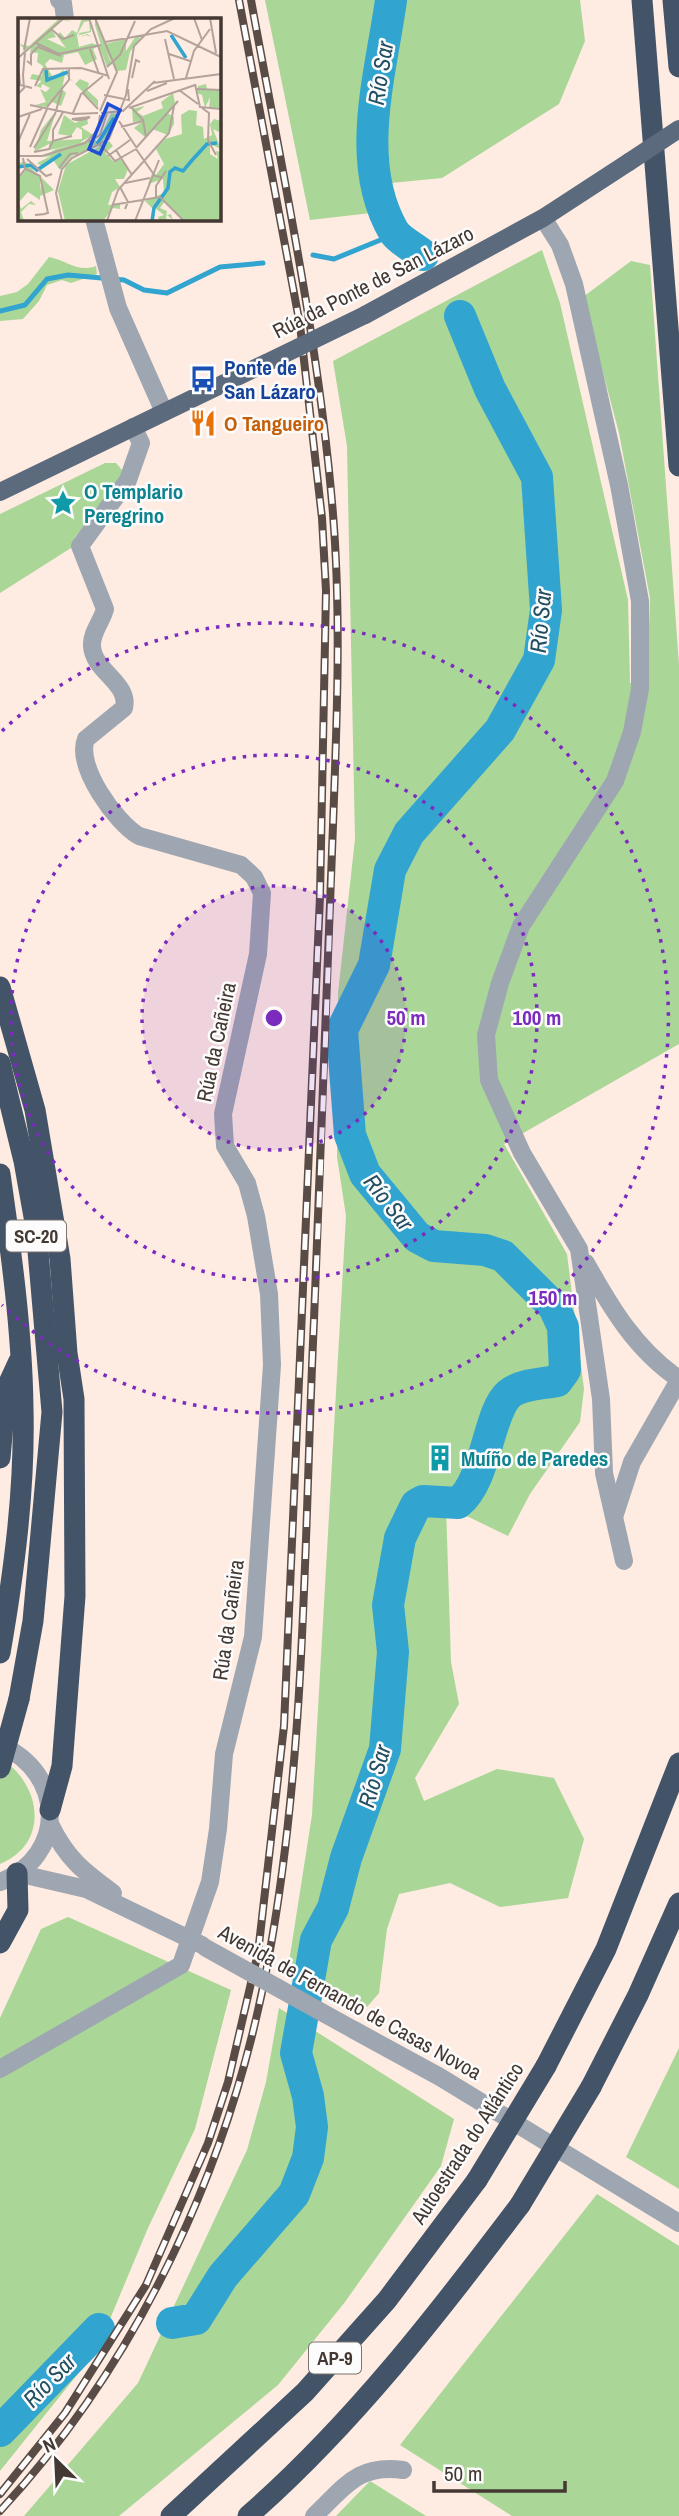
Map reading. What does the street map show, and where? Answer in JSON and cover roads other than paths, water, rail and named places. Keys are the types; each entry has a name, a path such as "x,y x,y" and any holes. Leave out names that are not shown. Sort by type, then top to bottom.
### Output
{"highway":[{"path":"642,0 679,466"},
{"path":"673,0 679,67"},
{"name":"SC-20","path":"0,987 35,1110 60,1259 67,1353"},
{"name":"SC-20","path":"0,1063 24,1161 36,1228 52,1412 33,1620 19,1699 0,1768"},
{"name":"SC-20","path":"0,1174 20,1359 22,1485 0,1653"},
{"path":"52,1412 67,1353"},
{"path":"50,1817 62,1766 75,1596 76,1450 67,1353"},
{"path":"0,1458 6,1389 20,1359"},
{"name":"Autoestrada do Atlántico","path":"171,2516 305,2392 387,2300 477,2180 546,2066 606,1949 679,1763"},
{"path":"0,1943 18,1910 9,1877"},
{"name":"AP-9","path":"248,2516 338,2430 449,2300 520,2205 591,2087 638,1995 679,1903"}],"main road":[{"name":"Rúa da Ponte de San Lázaro","path":"0,492 365,315 543,218 679,129"}],"street":[{"path":"59,0 63,3 65,18"},
{"path":"543,218 560,245 574,284 619,485 640,601 640,689 632,732 615,781 521,926 500,983 486,1035 489,1080 522,1153 631,1336 655,1362 679,1379 632,1462 614,1517"},
{"path":"93,220 110,281 164,412"},
{"name":"Rúa da Cañeira","path":"133,427 141,443 128,480 80,546 105,609 91,643 93,654 98,665 124,693 126,701 124,708 86,739 83,758 104,798 126,829 139,836 241,865 254,877 262,893 258,954 223,1114 225,1146 247,1183 256,1216 270,1304 272,1365 265,1490 253,1637 224,1754 218,1829 199,1944"},
{"path":"579,1249 601,1399 604,1474 624,1561"},
{"name":"Avenida de Fernando de Casas Novoa","path":"0,1745 21,1755 36,1770 46,1789 50,1817 62,1850 75,1865 139,1912"},
{"path":"9,1877 36,1857 50,1817"},
{"name":"Avenida de Fernando de Casas Novoa","path":"9,1877 69,1883 139,1912 440,2077 679,2223"},
{"path":"0,2069 181,1965 199,1944"},
{"path":"314,2516 355,2476 384,2468 403,2470"}],"waterway":[{"name":"Río Sar","path":"391,0 373,118 375,177 382,205 394,232 423,255"},
{"path":"313,255 334,259 395,234"},
{"path":"0,311 25,305 47,279 68,275 124,280 144,290 167,293 220,267 263,263"},
{"name":"Río Sar","path":"172,2323 196,2319 223,2276 294,2194 308,2158 312,2127 308,2096 296,2053 316,1940 333,1908 346,1858 385,1749 393,1652 388,1605 400,1538 416,1505 423,1501 458,1503 468,1492 481,1463 496,1415 509,1394 526,1386 557,1381 565,1370 563,1327 554,1307 503,1256 485,1250 434,1246 417,1237 365,1174 350,1135 342,1030 374,965 390,870 409,833 500,730 539,660 546,610 537,477 490,389 460,316"},
{"name":"Río Sar","path":"0,2431 99,2329"}],"railway":[{"path":"0,2494 65,2413 146,2285 208,2143 228,2082 258,1953 284,1726 320,896 326,591 322,518 300,325 239,0"},
{"path":"0,2511 51,2452 96,2389 138,2322 174,2253 205,2181 232,2107 253,2032 269,1956 291,1798 302,1639 338,641 333,514 319,385 251,0"}],"place":[{"name":"Ponte de San Lázaro","path":"203,379"},
{"name":"O Tangueiro","path":"203,423"},
{"name":"O Templario Peregrino","path":"63,503"},
{"name":"Muíño de Paredes","path":"440,1458"}]}
